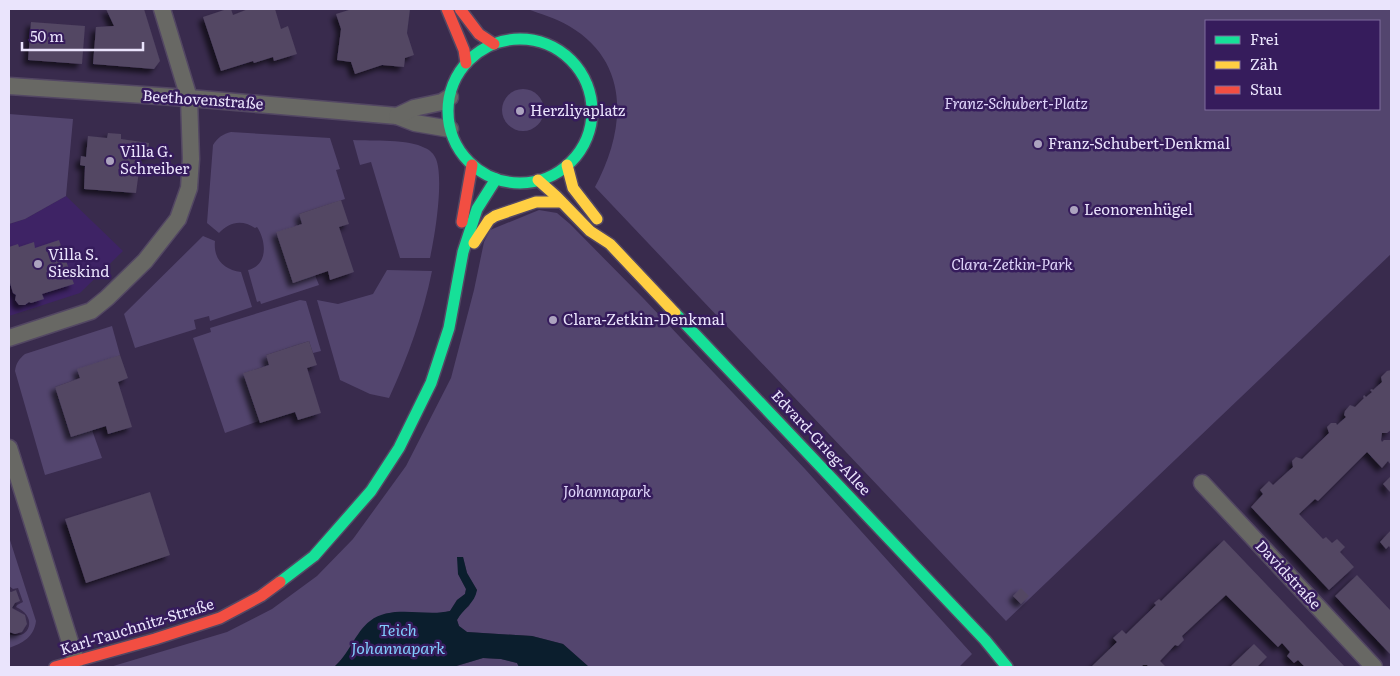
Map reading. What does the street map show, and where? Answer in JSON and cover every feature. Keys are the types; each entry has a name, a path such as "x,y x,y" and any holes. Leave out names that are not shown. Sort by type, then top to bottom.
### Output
{"main road":[{"path":"447,9 450,22 466,54 466,64"},
{"path":"460,9 474,29 487,41 494,44"},
{"path":"515,39 529,40 543,43 556,49 567,57 581,74 589,92 591,120 588,134 582,147 567,164 551,175 538,180 510,182 496,179 484,173 472,165 462,154 455,143 450,129 448,116 450,97 458,75 476,54 494,44 515,39"},
{"name":"Edvard-Grieg-Allee","path":"567,164 570,185 608,232 610,244"},
{"name":"Karl-Tauchnitz-Straße","path":"463,252 462,223 472,165"},
{"name":"Karl-Tauchnitz-Straße","path":"55,667 155,640 220,618 261,596 314,556 370,491 398,448 431,383 446,341 463,252 477,209 496,179"},
{"name":"Edvard-Grieg-Allee","path":"538,180 547,186 560,202 600,240 610,244 972,626 1006,667"},
{"path":"463,252 474,243 489,220 496,216 536,202 560,202"}],"street":[{"path":"9,338 91,311 145,261 178,219 189,188 191,159 189,98 162,9"},
{"name":"Beethovenstraße","path":"9,86 189,98 397,116 415,123 450,129"},
{"name":"Beethovenstraße","path":"397,116 414,108 442,102 450,97"},
{"path":"9,448 76,661"},
{"name":"Davidstraße","path":"1202,483 1374,667"}],"shaded area":[{"path":"66,196 123,251 80,293 9,316 9,224 25,219"}],"green space":[{"name":"Clara-Zetkin-Park","path":"527,9 1391,9 1391,254 1006,621 595,187 605,166 617,121 617,99 613,78 604,59 589,41 569,26 554,18"},
{"path":"519,89 527,89 538,95 544,110 538,125 527,131 519,131 508,125 502,114 502,106 508,95"},
{"path":"9,114 73,119 66,196 25,219 9,224"},
{"path":"231,132 330,138 340,169 336,170 345,199 299,214 302,224 276,233 293,282 315,275 319,285 261,304 260,301 257,302 248,270 260,263 264,252 264,245 257,227 255,228 245,223 236,223 227,226 219,233 207,223 213,145 221,136"},
{"path":"353,140 410,143 427,149 434,155 438,168 439,193 430,258 400,258 371,162 360,165"},
{"name":"Johannapark","path":"539,210 557,213 570,224 644,299 805,469 972,654 959,667 589,667 563,644 532,636 467,632 459,626 457,620 461,613 469,606 477,590 467,573 463,557 458,574 466,589 465,594 457,600 450,611 437,614 397,612 384,614 334,667 110,667 227,632 272,609 317,576 353,539 406,466 451,378 474,290 484,242 490,230"},
{"path":"203,236 215,241 218,258 225,266 241,272 252,307 210,321 209,316 194,320 196,329 135,348 124,314"},
{"path":"387,270 432,271 414,336 389,398 370,394 340,380 317,300 338,304 373,294"},
{"path":"300,300 306,301 321,351 313,353 309,341 266,355 269,365 244,373 259,421 225,433 193,338 211,332 210,328"},
{"path":"112,326 120,355 80,378 55,387 71,437 92,430 102,458 45,475 15,371 17,363 25,354"},
{"path":"9,537 36,621 33,631 27,639 9,648 9,634 22,635 29,627 29,622 23,611 16,607 23,602 18,588 13,589 9,586"},
{"path":"483,658 501,659 517,663 519,667 453,667"}],"water":[{"name":"Teich Johannapark","path":"457,557 463,557 467,573 477,590 474,599 457,620 459,626 467,632 532,636 563,644 589,667 519,667 517,663 501,659 483,658 453,667 334,667 344,657 365,625 379,616 398,612 430,613 450,611 457,600 465,594 466,589 458,574"}],"building":[{"path":"106,9 144,9 160,61 154,69 93,64 96,27 114,26"},
{"path":"231,9 233,15 248,9 275,9 281,29 288,26 297,54 274,61 273,57 254,63 253,61 221,71 203,17"},
{"path":"352,9 410,9 407,33 414,55 405,58 404,67 382,65 355,74 351,62 337,60 341,29 336,14"},
{"path":"31,22 85,26 82,64 28,60"},
{"name":"Villa G. Schreiber","path":"108,133 121,134 121,139 149,143 148,156 141,156 136,193 84,189 85,166 80,165 81,156 86,157 88,136 107,138"},
{"path":"341,200 349,224 339,227 354,272 330,280 328,271 293,283 276,232 302,224 299,214"},
{"name":"Villa S. Sieskind","path":"59,240 74,284 42,294 44,299 19,305 15,300 16,295 13,293 9,280 9,247 18,244 19,247 34,242 35,248"},
{"path":"309,341 317,365 307,368 321,413 298,420 295,412 260,423 243,373 269,365 266,355"},
{"path":"120,355 128,378 118,382 132,427 108,434 106,426 71,437 55,387 80,378 77,369"},
{"path":"1391,370 1391,430 1387,433 1382,433 1381,440 1382,442 1384,440 1391,440 1391,465 1388,461 1382,468 1367,452 1318,501 1315,499 1299,514 1323,539 1326,537 1332,543 1337,539 1345,547 1340,552 1354,567 1329,590 1251,507 1263,494 1260,490 1269,481 1273,485 1293,467 1292,461 1296,457 1302,459 1329,433 1327,427 1331,423 1336,423 1337,425 1346,417 1344,415 1345,411 1350,405 1355,407 1364,398 1364,395 1366,397 1372,392 1370,390 1373,390 1382,382 1381,377"},
{"path":"1391,476 1391,493 1383,484"},
{"path":"150,492 170,555 86,583 65,519"},
{"path":"1391,530 1391,549 1389,546 1386,549 1380,542"},
{"path":"1224,540 1345,667 1305,667 1298,660 1294,663 1287,656 1290,652 1282,643 1278,647 1226,595 1182,636 1184,640 1178,646 1175,645 1160,661 1166,667 1143,665 1141,667 1091,667 1117,642 1113,638 1122,630 1126,634 1156,605 1154,603 1159,599 1161,601"},
{"path":"1357,575 1391,611 1391,655 1335,596"},
{"path":"1021,588 1029,596 1021,604 1013,596"},
{"path":"16,590 20,601 15,603 12,608 25,615 27,624 22,632 15,634 9,632 9,591"},
{"path":"1254,644 1267,657 1257,667 1230,667"}],"traffic: fast":[{"path":"520,39 547,45 560,51 571,60 580,71 586,84 592,111 586,138 580,151 571,162 560,171 547,177 520,183 493,177 480,171 469,162 460,151 454,138 448,111 454,84 460,71 469,60 480,51 493,45 520,39"},
{"path":"280,582 314,556 371,491 399,448 431,383 449,328 463,252 477,209 496,179"},
{"path":"675,313 985,640 1007,667"}],"traffic: slow":[{"path":"567,165 573,188 597,219"},
{"path":"538,180 590,231 610,244 675,313"},
{"path":"474,243 489,220 495,216 536,202 561,202"}],"traffic: jam":[{"path":"447,9 464,50 466,63"},
{"path":"460,9 479,34 494,44"},
{"path":"462,222 472,165"},
{"path":"55,667 155,639 220,618 261,596 280,582"}],"place":[{"name":"Herzliyaplatz","path":"520,111"},
{"name":"Franz-Schubert-Denkmal","path":"1038,144"},
{"name":"Villa G. Schreiber","path":"110,161"},
{"name":"Leonorenhügel","path":"1074,210"},
{"name":"Villa S. Sieskind","path":"38,264"},
{"name":"Clara-Zetkin-Denkmal","path":"553,320"}],"park label":[{"name":"Franz-Schubert-Platz","path":"1016,104"}]}
